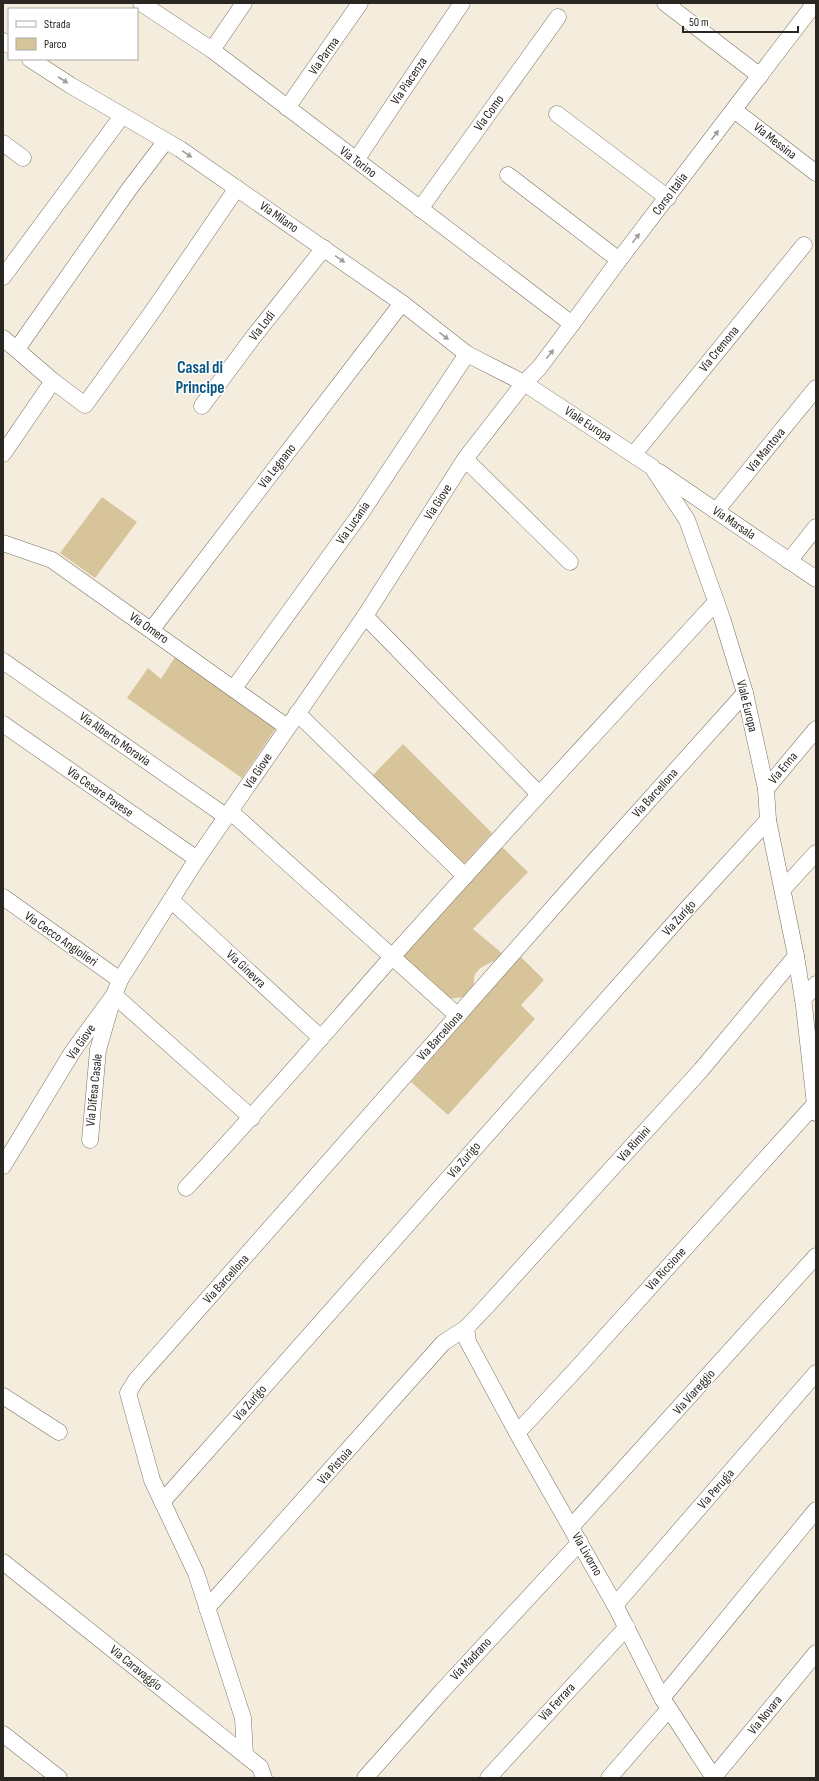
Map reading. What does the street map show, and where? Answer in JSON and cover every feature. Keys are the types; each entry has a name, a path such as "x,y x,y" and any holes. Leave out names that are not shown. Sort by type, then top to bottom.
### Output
{"street":[{"name":"Via Torino","path":"141,3 212,50 572,324"},
{"path":"212,50 244,3"},
{"name":"Via Parma","path":"287,108 360,3"},
{"name":"Via Piacenza","path":"356,160 462,3"},
{"path":"665,3 760,76"},
{"name":"Corso Italia","path":"524,383 539,368 619,260 668,198 815,3"},
{"name":"Via Como","path":"420,209 558,17"},
{"name":"Via Milano","path":"32,60 70,85 180,149 402,303 467,354 524,383"},
{"name":"Via Messina","path":"734,110 816,173"},
{"path":"557,114 668,198"},
{"path":"3,277 122,116"},
{"path":"17,349 105,223 166,142"},
{"path":"3,143 23,158"},
{"path":"508,175 619,260"},
{"path":"3,338 53,381 85,405 150,315 237,188"},
{"name":"Via Cremona","path":"634,454 804,245"},
{"name":"Via Lodi","path":"202,406 254,336 324,248"},
{"name":"Via Legnano","path":"152,629 402,303"},
{"name":"Via Lucania","path":"234,688 361,513 467,354"},
{"path":"3,454 53,381"},
{"name":"Viale Europa","path":"524,383 652,467 687,520 716,602 745,692 766,790 768,820 796,956 803,1000 815,1104"},
{"name":"Via Giove","path":"3,1166 73,1051 114,995 120,980 196,859 229,814 297,712 365,616 466,459 524,383"},
{"name":"Via Mantova","path":"716,511 816,388"},
{"path":"466,459 570,562"},
{"name":"Via Marsala","path":"652,467 816,580"},
{"path":"789,561 816,527"},
{"name":"Via Omero","path":"3,543 52,560 152,629 287,727"},
{"path":"186,1188 252,1118 321,1038 539,794 716,602"},
{"path":"365,616 539,794"},
{"name":"Via Alberto Moravia","path":"3,661 229,814 393,957 458,1016"},
{"name":"Via Barcellona","path":"162,1502 152,1480 128,1393 136,1380 745,692"},
{"path":"297,712 465,876"},
{"name":"Via Cesare Pavese","path":"3,724 196,859"},
{"name":"Via Enna","path":"766,790 816,729"},
{"name":"Via Zurigo","path":"162,1502 664,934 768,820"},
{"path":"783,889 816,853"},
{"name":"Via Cecco Angiolieri","path":"3,897 120,980"},
{"name":"Via Ginevra","path":"171,900 321,1038"},
{"name":"Via Rimini","path":"466,1328 701,1070 796,956"},
{"path":"803,1000 816,984"},
{"path":"114,995 252,1118"},
{"name":"Via Difesa Casale","path":"90,1140 98,1050 114,995"},
{"name":"Via Riccione","path":"517,1433 580,1366 815,1104"},
{"name":"Via Viareggio","path":"571,1527 816,1256"},
{"name":"Via Livorno","path":"466,1328 468,1342 517,1433 615,1604 666,1703 713,1778"},
{"name":"Via Pistoia","path":"207,1608 443,1343 466,1328"},
{"name":"Via Perugia","path":"615,1604 816,1373"},
{"path":"3,1396 58,1432"},
{"path":"162,1502 196,1574 243,1718 245,1755"},
{"path":"608,1778 816,1510"},
{"name":"Via Madrano","path":"365,1778 442,1691 580,1542"},
{"name":"Via Caravaggio","path":"3,1562 260,1767 264,1778"},
{"name":"Via Ferrara","path":"488,1778 627,1627"},
{"name":"Via Novara","path":"713,1778 816,1653"},
{"path":"3,1734 59,1778"}],"green space":[{"path":"102,497 137,522 95,578 60,553"},
{"path":"177,654 276,728 242,778 127,698 148,668 161,679"},
{"path":"403,744 492,833 463,865 372,776"},
{"path":"500,845 528,872 473,929 504,955 479,969 474,978 474,984 463,997 449,999 402,958"},
{"path":"520,956 544,980 521,1005 535,1019 448,1115 411,1082"}],"district":[{"name":"Casal di Principe","path":"200,378"}]}
